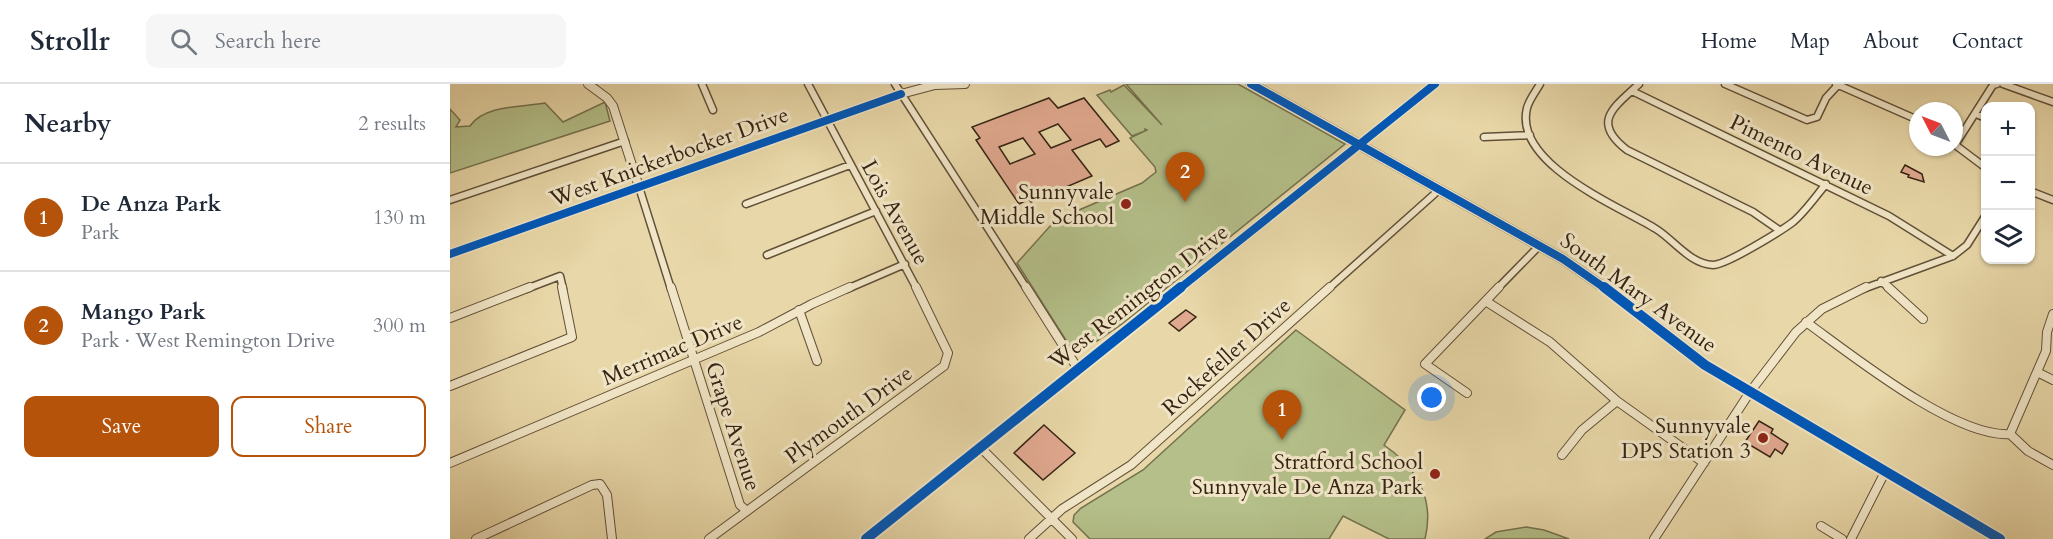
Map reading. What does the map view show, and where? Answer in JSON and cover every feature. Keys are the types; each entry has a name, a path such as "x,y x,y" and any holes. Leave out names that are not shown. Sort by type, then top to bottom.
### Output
{"main road":[{"name":"South Mary Avenue","path":"1251,84 1540,245 1581,270 1705,365 2000,539"}],"street":[{"path":"702,84 713,110"},
{"name":"Lois Avenue","path":"808,84 905,264 948,353 948,359"},
{"path":"895,84 1078,369"},
{"name":"West Knickerbocker Drive","path":"450,254 901,94 935,85 966,84"},
{"name":"West Remington Drive","path":"866,539 1434,84"},
{"path":"1540,84 1528,108 1530,135 1549,163 1584,191 1661,233 1704,264 1714,267 1724,263 1779,230 1798,217 1826,184"},
{"path":"1639,84 1610,112 1606,120 1607,129 1613,140 1627,150 1753,212 1779,230"},
{"path":"1725,84 1807,120 1816,117 1837,84 1909,116"},
{"path":"1963,133 1993,85 1997,84"},
{"path":"2005,84 2053,102"},
{"name":"Grape Avenue","path":"592,85 613,106 740,505 747,512"},
{"name":"Pimento Avenue","path":"1632,91 1826,184 1916,231 1953,256"},
{"path":"1976,114 1981,116"},
{"path":"1485,137 1530,135"},
{"path":"450,200 625,141"},
{"path":"1963,151 1981,164"},
{"path":"746,204 850,165"},
{"name":"Rockefeller Drive","path":"1029,539 1087,493 1131,465 1440,189"},
{"path":"2035,193 2053,200"},
{"path":"767,255 876,211"},
{"path":"1658,537 1750,392 1784,344 1806,322 1842,298 1881,281 1953,256 1967,245 1981,222"},
{"path":"1467,393 1425,364 1540,245"},
{"name":"Merrimac Drive","path":"450,463 759,332 799,310 905,264"},
{"path":"450,318 560,276 572,337 450,386"},
{"path":"1881,281 1923,319"},
{"path":"1487,302 1550,342 1617,401 1704,463"},
{"path":"799,310 817,361"},
{"path":"2010,434 2046,351 2047,332 2053,314"},
{"path":"1806,322 1895,386 1975,430 1995,435 2010,434 2028,451 2053,465"},
{"name":"Plymouth Drive","path":"709,539 944,366 948,359"},
{"path":"2037,372 2053,380"},
{"path":"1562,455 1582,430 1617,401"},
{"path":"980,447 1072,539"},
{"path":"1851,539 1885,472"},
{"path":"476,539 592,485 600,484 607,495 612,539"},
{"path":"1821,526 1842,539"}],"green space":[{"name":"Sunnyvale Middle School","path":"1126,84 1238,84 1345,144 1122,324 1097,341 1069,345 1017,263 1052,224 1051,222 1142,183 1156,172 1155,167 1130,138 1144,131 1132,136 1097,95 1110,90 1111,92 1124,85 1162,125"},
{"path":"605,102 610,121 450,173 450,109 460,120 456,127 470,126 484,114 494,111 545,103 563,122"},
{"path":"1296,330 1405,410 1384,445 1406,464 1421,485 1427,510 1425,539 1389,539 1343,516 1329,539 1090,539 1073,522 1074,515 1081,508 1143,470"},
{"path":"1526,527 1544,530 1569,539 1485,539 1496,532"}],"building":[{"path":"1049,98 1058,108 1084,98 1119,141 1106,147 1100,139 1072,150 1092,176 1031,202 1029,199 1019,204 976,140 980,138 972,127","holes":["1058,124 1071,140 1051,148 1039,132","1023,138 1035,154 1010,164 999,147"]},
{"path":"1905,165 1922,174 1924,182 1901,172"},
{"path":"1186,310 1196,317 1179,331 1169,323"},
{"name":"Sunnyvale DPS Station 3","path":"1759,421 1773,429 1771,433 1788,444 1782,454 1775,449 1770,457 1745,442"},
{"path":"1044,425 1075,453 1043,480 1014,453"}],"cycle path":[{"path":"1251,84 1563,259 1581,270 1705,365 2000,539"},
{"path":"866,539 1435,84"},
{"path":"450,254 901,94"}],"place":[{"name":"Mango Park","path":"1185,202"},
{"name":"Sunnyvale Middle School","path":"1126,204"},
{"name":"Sunnyvale DPS Station 3","path":"1763,438"},
{"name":"De Anza Park","path":"1282,440"},
{"name":"Stratford School Sunnyvale De Anza Park","path":"1435,474"}]}
